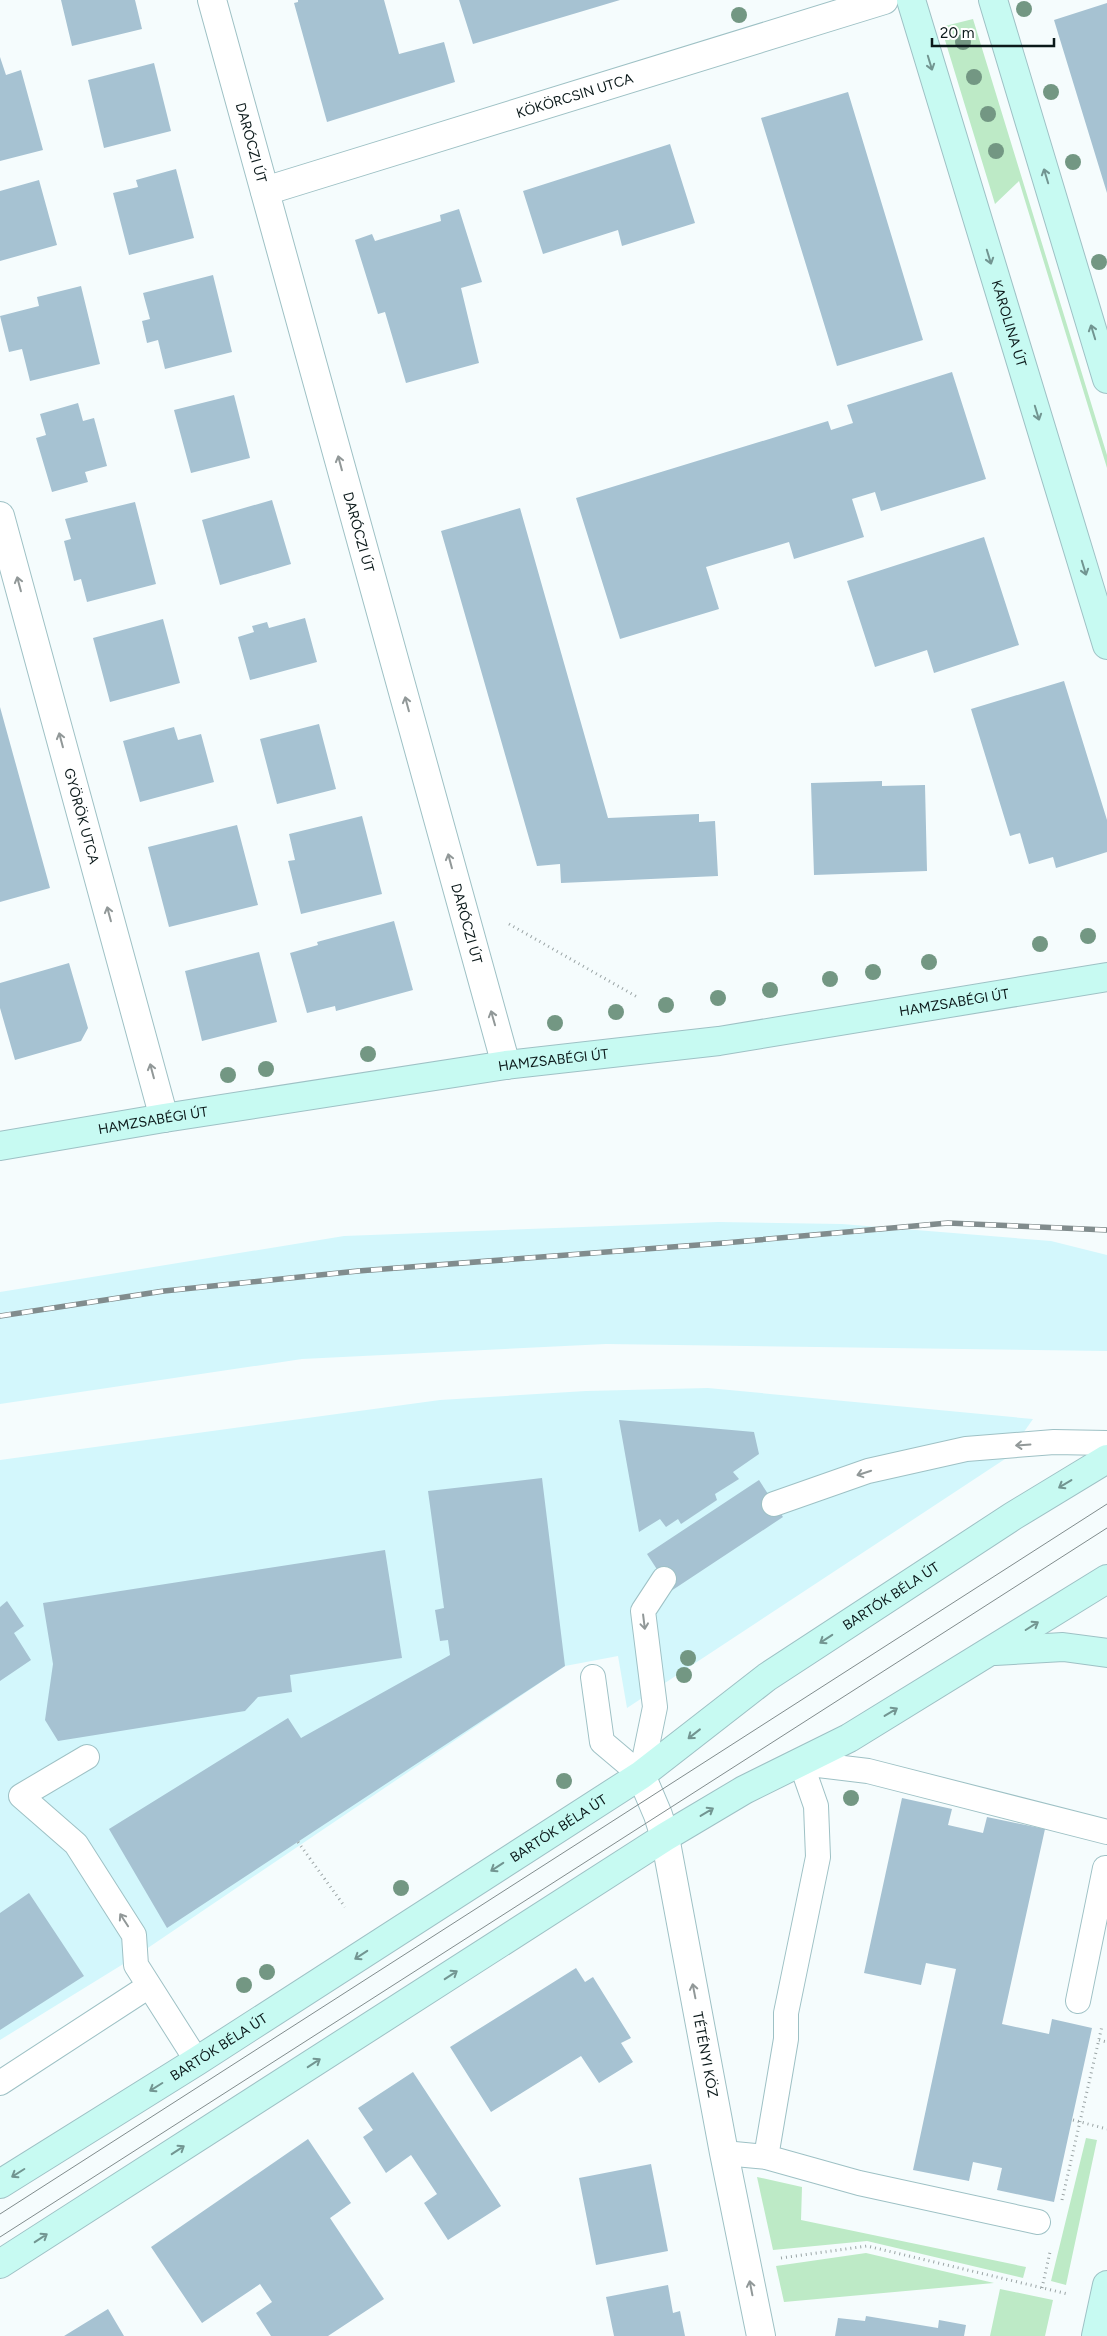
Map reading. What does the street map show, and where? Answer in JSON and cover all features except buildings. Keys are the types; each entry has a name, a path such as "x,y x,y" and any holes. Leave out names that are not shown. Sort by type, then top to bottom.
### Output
{"street":[{"name":"DARÓCZI ÚT","path":"212,0 506,1065"},
{"name":"KÖKÖRCSIN UTCA","path":"265,191 884,0"},
{"name":"KAROLINA ÚT","path":"911,0 1107,645"},
{"path":"993,0 1107,379"},
{"name":"GYÖRÖK UTCA","path":"0,516 164,1118"},
{"name":"HAMZSABÉGI ÚT","path":"0,1146 164,1118 506,1065 719,1041 1107,977"},
{"name":"BARTÓK BÉLA ÚT","path":"0,2184 197,2061 641,1774 767,1677 1013,1516 1107,1459"},
{"path":"0,2264 665,1837 744,1790 849,1738 1107,1579"},
{"path":"991,1651 1063,1647 1107,1653"},
{"name":"TÉTÉNYI KÖZ","path":"641,1774 665,1837 724,2153 761,2336"},
{"path":"1096,2336 1107,2285"}],"lane":[{"path":"774,1504 868,1471 966,1449 1054,1442 1107,1443"},
{"path":"593,1677 602,1742 641,1774 655,1708 643,1611 664,1579"},
{"path":"87,1757 21,1796 76,1844 134,1935 136,1965 197,2061"},
{"path":"766,2157 786,2039 786,2013 818,1857 816,1806 801,1763 868,1771 1107,1832"},
{"path":"1078,2001 1106,1865"},
{"path":"0,2083 149,1986"},
{"path":"724,2153 766,2157 859,2184 1038,2222"}],"path":[{"path":"509,924 640,998"},
{"path":"298,1842 344,1907"},
{"path":"1038,2222 1056,2226 1106,2008 1078,2001"},
{"path":"1099,2040 1107,2042"},
{"path":"1072,2120 1107,2129"},
{"path":"779,2258 867,2246 1071,2295"},
{"path":"1042,2288 1047,2268"}],"shaded area":[{"path":"718,1222 842,1224 1051,1241 1107,1255 1107,1351 606,1344 302,1359 0,1404 0,1292 344,1236"},
{"path":"708,1388 1033,1419 1005,1459 627,1708 618,1656 565,1666 133,1958 0,2040 0,1460 440,1400 586,1391"}],"green space":[{"path":"973,19 1107,455 1107,468 1019,181 995,204 941,27"},
{"path":"1086,2138 1097,2140 1066,2285 1051,2281"},
{"path":"757,2177 802,2187 801,2220 1026,2267 1023,2278 867,2241 773,2250"},
{"path":"866,2253 994,2283 784,2302 776,2266"},
{"path":"1000,2289 1053,2300 1045,2336 990,2336"}],"tram line":[{"path":"0,2214 1107,1504"},
{"path":"0,2237 1107,1528"}],"railway":[{"path":"0,1316 164,1291 358,1271 724,1243 948,1223 1107,1230"}]}
